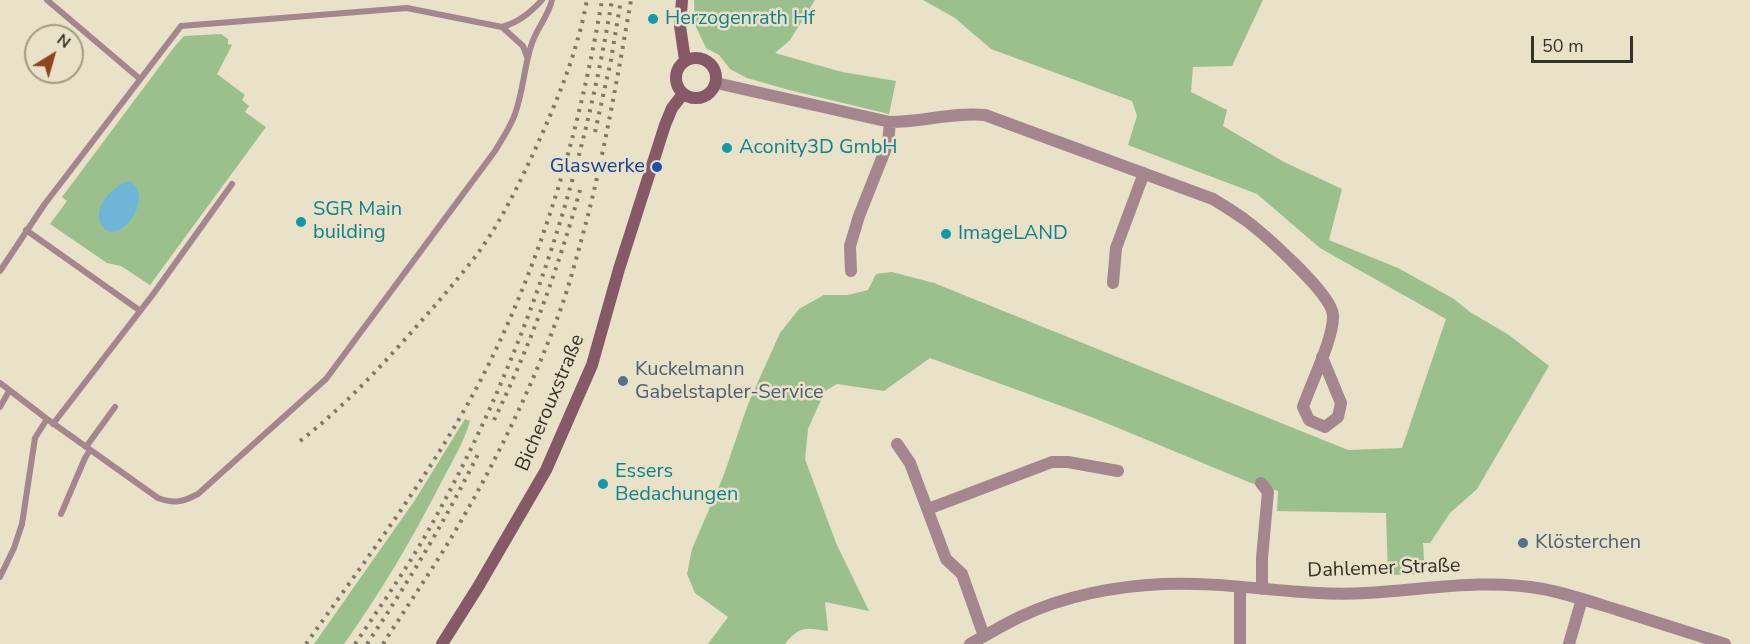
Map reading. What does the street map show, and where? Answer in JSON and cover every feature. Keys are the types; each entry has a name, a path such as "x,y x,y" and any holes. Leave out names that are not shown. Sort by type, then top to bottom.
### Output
{"street":[{"path":"682,0 680,26 685,60"},
{"path":"694,57 704,58 712,64 716,73 716,83 711,92 703,97 693,98 683,94 677,86 675,77 678,68 685,60 694,57"},
{"path":"716,83 890,122 911,122 966,113 985,115 1213,199 1245,220 1305,275 1329,301 1333,315 1330,333 1303,407 1310,420 1325,427 1338,417 1341,403 1322,357"},
{"name":"Bicherouxstraße","path":"442,644 484,578 546,470 592,365 619,269 665,124 672,108 683,94"},
{"path":"851,271 850,246 859,216 888,143 890,122"},
{"path":"1113,283 1116,248 1144,173"},
{"path":"897,444 910,463 946,559 962,574 976,641"},
{"path":"928,509 1052,462 1068,462 1118,471"},
{"path":"1261,483 1268,492 1262,589"},
{"name":"Dahlemer Straße","path":"976,641 1023,615 1067,600 1115,589 1163,584 1329,594 1480,584 1543,589 1725,644"},
{"path":"1240,587 1240,644"},
{"path":"1569,644 1582,599"}],"lane":[{"path":"47,0 140,79"},
{"path":"0,271 26,230 182,26 407,8 502,27 530,13 542,0"},
{"path":"0,383 158,498 171,502 183,501 198,494 326,379 507,133 515,114 527,57 537,29 549,14 552,0"},
{"path":"502,27 523,46 527,57"},
{"path":"0,577 14,548 22,524 35,438 139,310 232,184"},
{"path":"26,230 139,310"},
{"path":"0,407 9,391"},
{"path":"61,514 88,448 115,407"}],"green space":[{"path":"694,0 815,0 790,40 775,53 842,72 896,81 889,114 789,90 747,78 730,69 719,55 706,48 695,25"},
{"path":"923,0 1263,0 1232,66 1193,67 1191,92 1227,110 1223,126 1284,162 1342,189 1329,240 1398,268 1454,299 1470,312 1509,335 1549,366 1477,489 1450,513 1430,543 1423,543 1425,574 1388,575 1386,513 1277,511 1278,491 1251,483 1094,418 930,358 884,391 837,384 825,391 808,429 805,459 836,543 869,611 825,602 828,631 804,629 785,644 708,644 728,617 695,593 687,574 692,549 723,477 748,404 780,333 799,309 824,295 848,295 868,290 876,274 892,272 934,283 1348,450 1402,448 1446,319 1320,248 1257,194 1128,145 1137,116 1132,101 991,49 955,18"},
{"path":"221,34 228,39 228,44 232,45 217,74 245,95 242,100 249,106 245,112 266,127 150,285 121,266 107,263 50,224 67,201 62,197 184,36"},
{"path":"465,419 470,421 454,458 409,543 358,624 344,644 314,644 415,500"}],"water":[{"path":"129,181 137,189 139,198 137,209 132,219 124,227 116,231 108,231 101,224 99,211 111,192"}],"railway":[{"path":"300,441 343,404 382,364 444,295 486,242 514,192 550,116 572,59 587,0"},
{"path":"306,644 396,518 439,453 477,387 500,341 539,247 555,198 582,100 602,0"},
{"path":"355,644 433,522 466,460 521,333 566,203 584,136 612,0"},
{"path":"595,132 621,0"},
{"path":"383,644 433,568 488,473 525,396 557,319 573,271 593,195 631,0"},
{"path":"494,420 520,364 542,307 580,190"},
{"path":"367,644 427,549 480,450"}],"place":[{"name":"Herzogenrath Hf","path":"653,19"},
{"name":"Aconity3D GmbH","path":"727,148"},
{"name":"Glaswerke","path":"657,167"},
{"name":"SGR Main building","path":"301,222"},
{"name":"ImageLAND","path":"946,234"},
{"name":"Kuckelmann Gabelstapler-Service","path":"623,381"},
{"name":"Essers Bedachungen","path":"603,484"},
{"name":"Klösterchen","path":"1523,543"}]}
